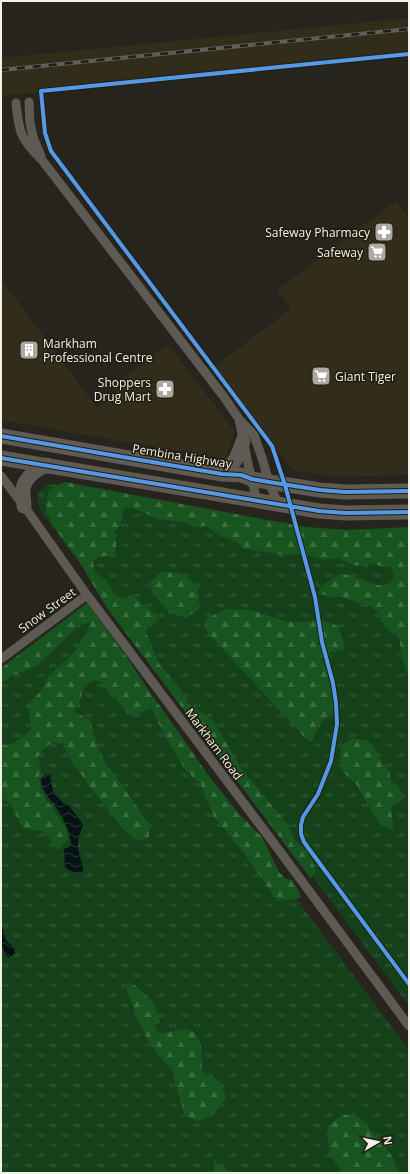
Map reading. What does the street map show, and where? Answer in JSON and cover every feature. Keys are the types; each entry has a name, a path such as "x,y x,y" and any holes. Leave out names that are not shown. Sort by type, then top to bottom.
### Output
{"main road":[{"name":"Pembina Highway","path":"1,436 222,474 241,475 252,479 320,490 345,492 409,491"},
{"path":"222,474 234,462 243,441"},
{"path":"1,458 319,511 346,513 409,512"},
{"path":"24,506 23,490 26,482 37,469 47,465"}],"street":[{"path":"29,102 30,123 42,160"},
{"path":"16,103 19,131 31,149 42,160 224,397 239,419 254,435 269,482 278,504"},
{"path":"239,419 257,501"},
{"name":"Markham Road","path":"1,476 87,595 409,1026"},
{"name":"Snow Street","path":"1,658 87,595"}],"shaded area":[{"path":"409,18 409,57 1,96 1,58"},
{"path":"396,201 409,218 409,475 333,477 292,470 215,366 291,309 277,290"},
{"path":"1,279 97,408 117,393 112,386 168,344 235,432 225,459 1,420"}],"green space":[{"path":"65,482 305,527 350,530 409,527 409,555 407,559 409,561 409,678 402,658 399,636 385,627 378,612 371,606 342,597 317,594 321,586 339,574 344,574 378,585 389,586 394,576 391,567 384,567 370,563 355,566 338,558 323,560 305,554 286,555 244,549 235,541 220,536 207,526 194,527 183,522 158,519 133,508 124,507 120,526 114,533 116,544 115,553 113,555 98,557 93,562 95,573 106,580 110,585 113,594 123,599 131,595 157,615 157,622 148,626 146,633 159,664 179,687 188,703 213,721 243,771 288,825 294,839 308,852 316,871 311,879 107,608 77,558 58,533 46,512 48,490"},
{"path":"53,484 329,530 409,528 409,1006 40,510 37,500 39,492 44,487"},
{"path":"163,572 181,573 198,586 199,609 186,618 170,613 153,594 150,582"},
{"path":"87,603 126,656 209,776 240,815 262,837 279,872 286,879 292,880 299,891 300,898 277,901 241,849 214,817 200,784 184,768 165,736 151,708 135,715 128,715 116,698 111,697 102,682 95,680 84,686 79,704 73,711 90,720 105,763 149,824 149,837 137,841 121,827 76,768 62,744 53,742 44,748 38,757 41,770 39,776 41,792 67,830 68,840 58,850 49,838 41,831 23,828 10,803 1,797 1,744 8,746 21,738 33,727 28,707 40,692 49,676 74,653 87,633 90,622 77,627 37,666 11,676 1,684 1,668"},
{"path":"225,609 251,610 288,622 308,622 320,619 338,626 345,645 343,650 330,652 322,659 333,671 335,683 333,698 335,711 318,725 313,741 308,741 208,633 204,624 207,619"},
{"path":"85,614 409,1050 409,1173 1,1173 1,676"},
{"path":"353,738 367,740 374,747 378,757 389,771 391,782 398,786 403,798 399,803 391,805 393,829 382,826 356,784 343,772 340,760 341,746"},
{"path":"125,983 134,984 153,1002 160,1022 154,1026 159,1034 184,1029 194,1032 201,1045 202,1071 220,1081 226,1098 213,1114 201,1120 195,1121 184,1114 172,1068 156,1053 149,1042 134,1009"},
{"path":"343,1114 359,1117 385,1146 393,1158 398,1173 342,1173 330,1153 327,1130 329,1125"},
{"path":"214,1161 222,1166 231,1173 214,1173"}],"water":[{"path":"50,774 53,791 63,803 69,806 83,824 78,847 83,872 73,872 65,867 64,849 71,846 71,842 66,824 42,785 41,780 44,775"},
{"path":"1,928 4,931 6,940 13,947 15,953 8,958 1,947"}],"railway":[{"path":"1,70 409,29"}],"cycle path":[{"path":"409,54 41,91 45,133 51,151 272,446 285,485 315,597 322,642 333,683 336,703 337,724 331,761 318,794 303,817 301,834 309,849 409,984"},
{"path":"1,436 222,474 241,475 252,479 320,490 345,492 409,491"},
{"path":"1,458 319,511 346,513 409,512"}],"place":[{"name":"Safeway Pharmacy","path":"384,232"},
{"name":"Safeway","path":"377,252"},
{"name":"Markham Professional Centre","path":"29,350"},
{"name":"Giant Tiger","path":"321,376"},
{"name":"Shoppers Drug Mart","path":"165,389"}]}
